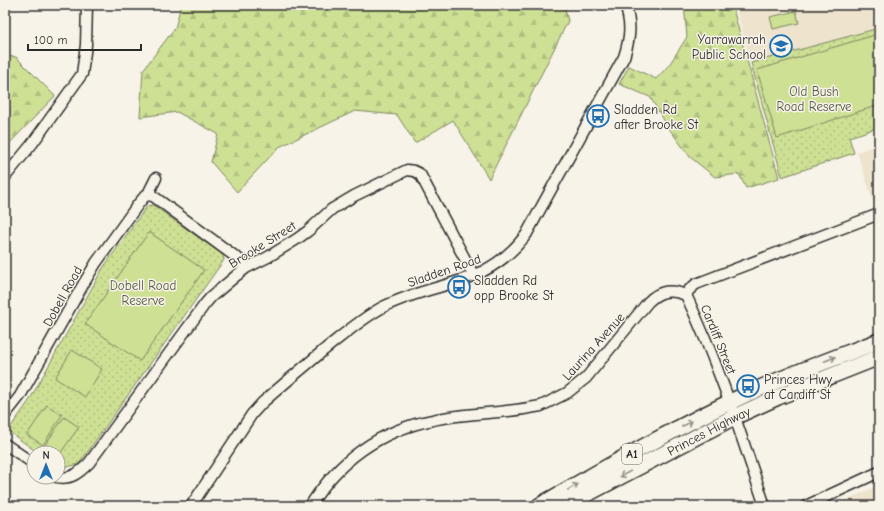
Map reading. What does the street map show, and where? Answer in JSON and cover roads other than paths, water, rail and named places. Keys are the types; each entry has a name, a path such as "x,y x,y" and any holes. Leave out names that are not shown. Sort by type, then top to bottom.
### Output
{"highway":[{"name":"Princes Highway","path":"539,506 730,402 813,366 879,341"},
{"name":"Princes Highway","path":"564,506 734,417 778,397 879,357"}],"street":[{"path":"5,177 32,144 82,74 86,46 87,5"},
{"name":"Sladden Road","path":"191,506 252,414 262,403 359,322 383,307 400,300 474,276 489,269 514,249 526,235 624,57 629,42 630,28 625,5"},
{"name":"Brooke Street","path":"66,477 72,477 78,474 90,463 210,297 236,275 246,268 268,258 308,232 332,209 354,196 407,170 420,174 474,276"},
{"name":"Dobell Road","path":"5,415 20,396 96,263 138,203 148,194 156,178"},
{"path":"148,194 153,196 240,260 246,268"},
{"path":"686,295 696,284 879,214"},
{"name":"Laurina Avenue","path":"310,506 326,483 347,461 372,442 384,436 414,424 433,420 541,406 567,393 586,378 648,302 656,295 668,290 686,295"},
{"name":"Cardiff Street","path":"686,295 703,332 730,402 765,506"},
{"path":"5,444 26,458"},
{"path":"806,506 879,472"}],"railway":[{"path":"872,506 879,503"}],"place":[{"name":"Yarrawarrah Public School","path":"781,46"},
{"name":"Sladden Rd after Brooke St","path":"598,116"},
{"name":"Sladden Rd opp Brooke St","path":"459,287"},
{"name":"Princes Hwy at Cardiff St","path":"748,386"}],"park label":[{"name":"Old Bush Road Reserve","path":"814,98"},
{"name":"Dobell Road Reserve","path":"143,292"}]}
